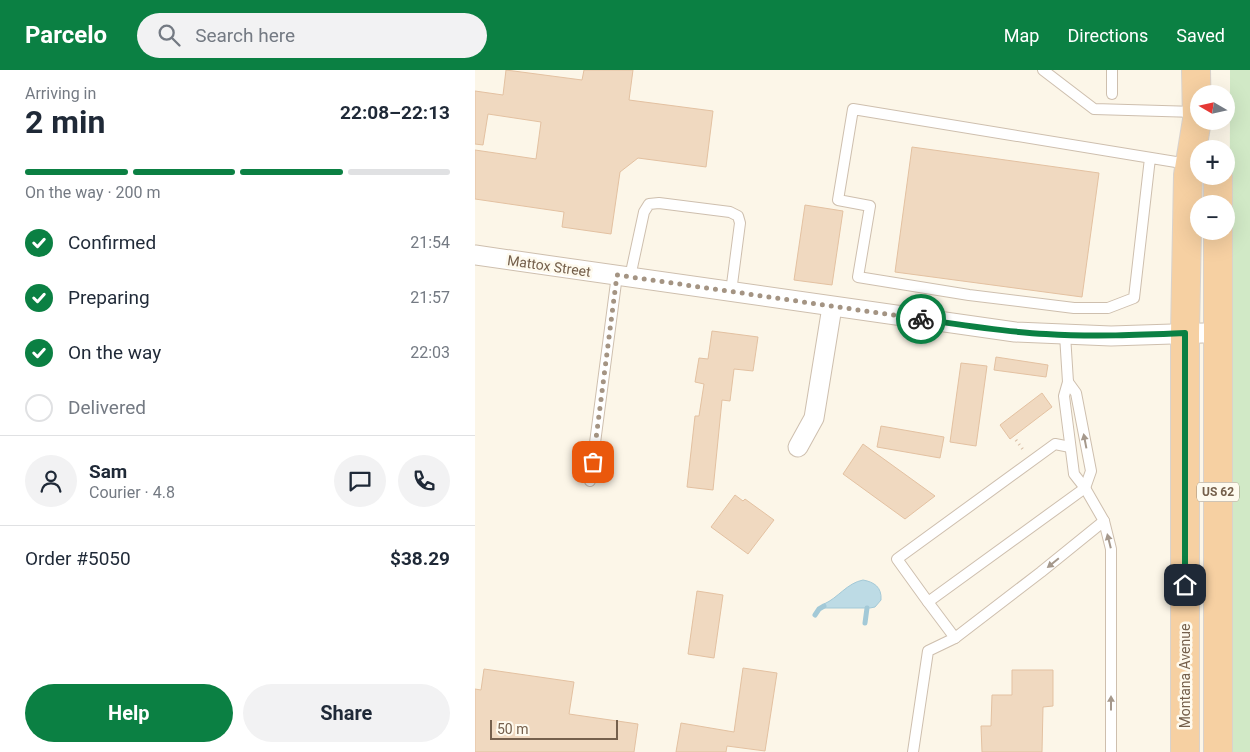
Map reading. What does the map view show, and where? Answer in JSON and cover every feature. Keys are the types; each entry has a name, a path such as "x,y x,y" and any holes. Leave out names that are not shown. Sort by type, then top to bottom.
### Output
{"highway":[{"name":"Montana Avenue","path":"1196,70 1200,140"},
{"name":"Montana Avenue","path":"1185,752 1194,333 1188,175 1190,170"},
{"path":"1202,240 1194,333 1202,752"},
{"name":"US 62","path":"1218,752 1219,240"}],"street":[{"name":"Mattox Street","path":"475,255 1015,332 1111,336 1194,333"},
{"path":"798,447 814,418 832,307"}],"lane":[{"path":"1043,70 1094,109 1190,141"},
{"path":"1111,70 1112,94"},
{"path":"1151,158 1134,298 1108,308 1074,308 969,295 858,277 870,206 838,200 853,110 1151,158 1190,147"},
{"path":"590,481 624,276 644,212 649,204 659,203 730,212 738,216 740,223 731,292"},
{"path":"1065,335 1068,382 1064,396 1074,474 1085,488 1104,520 1111,549 1111,752"},
{"path":"929,602 1085,488 1091,471 1076,393 1068,382"},
{"path":"955,638 897,559 1055,444 1070,447"},
{"path":"913,752 928,651 955,638 1041,572 1104,520"}],"green space":[{"path":"1230,70 1250,70 1250,752 1229,752 1230,240 1235,240 1235,195 1230,195 1230,185 1235,185 1235,140 1230,140 1230,130 1235,130 1235,85 1230,85"}],"water":[{"path":"863,580 871,582 879,588 881,600 875,607 824,608 824,604 847,587"}],"building":[{"path":"506,70 582,80 584,70 633,70 629,100 713,111 706,167 638,158 620,172 611,234 562,227 564,212 475,199 475,150 536,159 541,122 488,114 483,145 475,144 475,91 503,95"},
{"path":"912,147 1099,173 1082,297 895,272"},
{"path":"805,205 843,211 832,285 794,280"},
{"path":"712,331 758,337 753,371 734,369 730,401 722,400 713,490 687,487 695,416 699,416 704,384 695,382 699,358 708,359"},
{"path":"996,357 1048,365 1046,377 994,370"},
{"path":"961,363 987,366 976,446 950,442"},
{"path":"1042,393 1052,407 1010,439 1000,425"},
{"path":"881,426 944,437 940,458 877,447"},
{"path":"863,444 935,496 905,519 843,474"},
{"path":"735,495 743,501 745,499 774,520 748,554 711,527"},
{"path":"697,591 723,595 714,658 688,654"},
{"path":"743,668 777,673 765,751 727,746 726,752 676,752 681,723 734,732"},
{"path":"484,669 574,682 569,714 638,724 634,752 475,752 475,689 481,690"},
{"path":"1012,670 1053,670 1053,706 1043,707 1042,752 982,752 981,726 991,726 992,695 1012,695"}],"waterway":[{"path":"815,615 824,606"},
{"path":"865,623 867,608"}],"way so far":[{"path":"593,462 617,275 921,319"}],"route":[{"path":"921,319 1015,332 1047,334 1111,336 1185,333 1185,585"}]}
